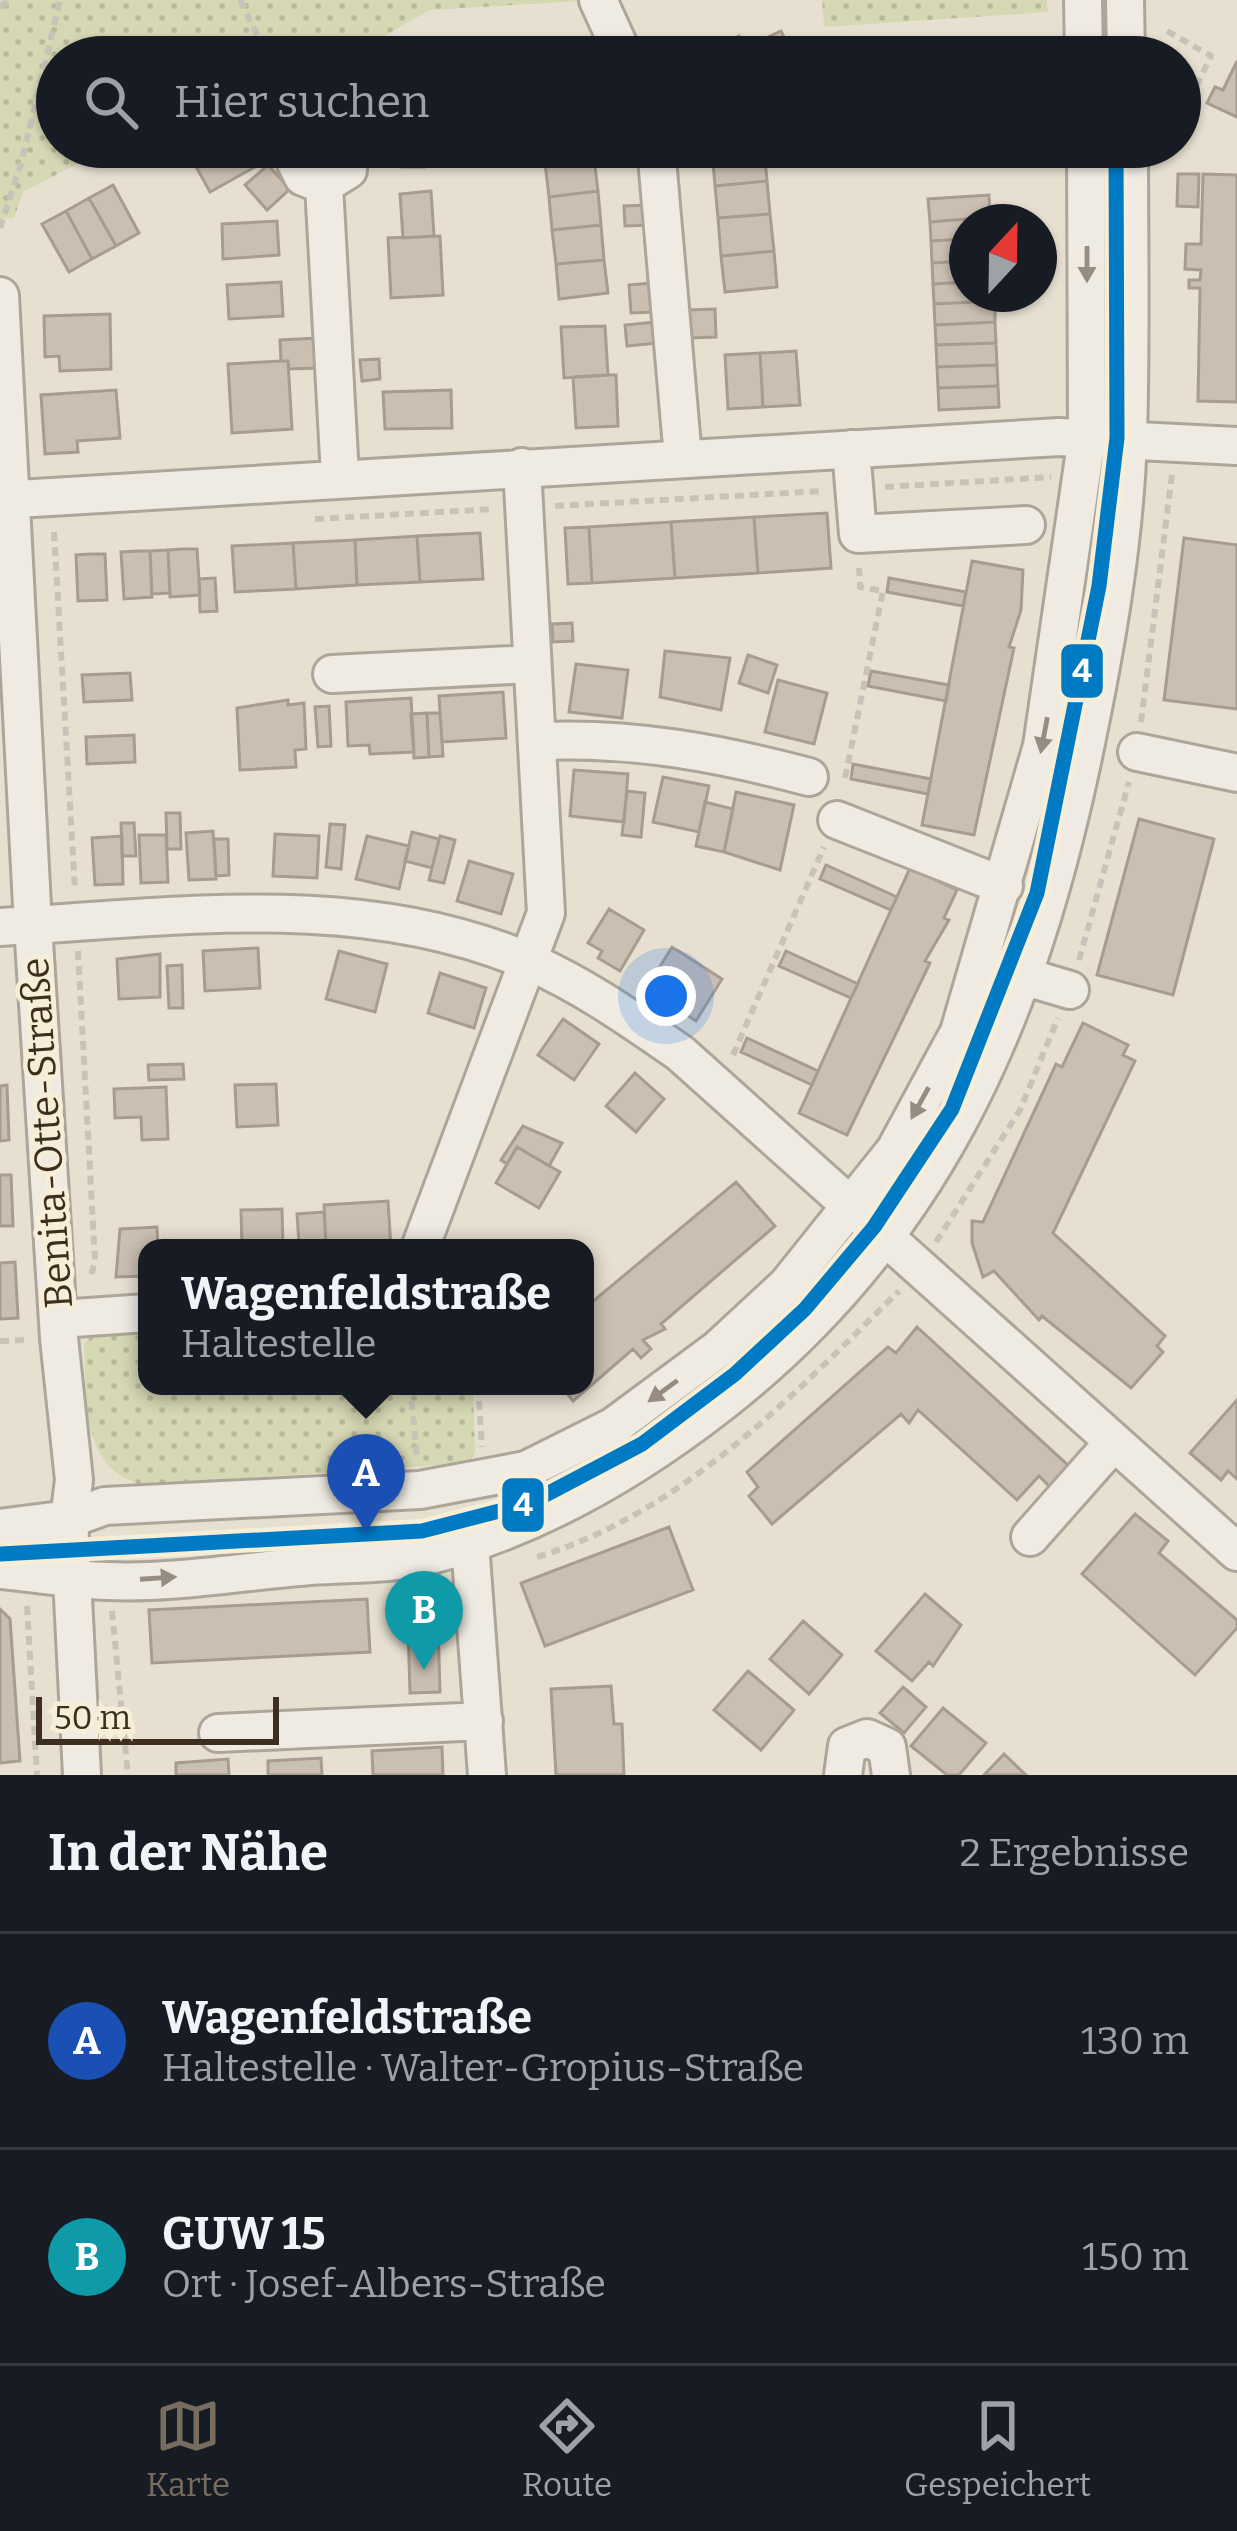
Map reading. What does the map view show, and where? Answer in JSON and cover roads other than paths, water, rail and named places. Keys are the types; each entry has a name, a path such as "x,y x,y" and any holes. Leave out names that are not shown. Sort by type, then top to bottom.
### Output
{"street":[{"path":"598,0 614,36"},
{"path":"1083,0 1084,36"},
{"path":"1125,0 1126,36"},
{"path":"298,168 303,177 325,185"},
{"path":"325,185 348,168"},
{"path":"658,168 682,458"},
{"path":"80,1557 105,1506 420,1490 486,1480 570,1450 684,1376 787,1285 895,1150 959,1032 1042,746 1073,437 1085,168"},
{"path":"14,1572 80,1557 423,1557 470,1543 566,1502 671,1441 805,1330 884,1235 964,1119 1026,977 1094,700 1113,591 1128,439 1129,168"},
{"path":"325,185 340,476"},
{"name":"Benita-Otte-Straße","path":"0,296 17,926 70,1318 80,1557 82,1775"},
{"path":"5,500 340,476 1073,437 1237,446"},
{"path":"851,449 858,534 1026,525"},
{"path":"423,1239 546,913 540,741 521,467"},
{"path":"332,674 532,664"},
{"path":"540,741 593,739 674,746 809,777"},
{"path":"1137,752 1237,773"},
{"path":"837,820 1004,886"},
{"path":"17,926 295,910 369,918 530,962 601,998 680,1053 1237,1552"},
{"path":"1026,977 1070,990"},
{"path":"70,1318 138,1314"},
{"path":"1030,1537 1114,1442"},
{"path":"0,1528 80,1557"},
{"path":"470,1543 488,1775"},
{"path":"218,1733 484,1720"},
{"path":"843,1775 847,1746 866,1738 887,1747 893,1761 891,1775"}],"place":[{"name":"Wagenfeldstraße","path":"366,1533"},
{"name":"GUW 15","path":"424,1670"}]}
